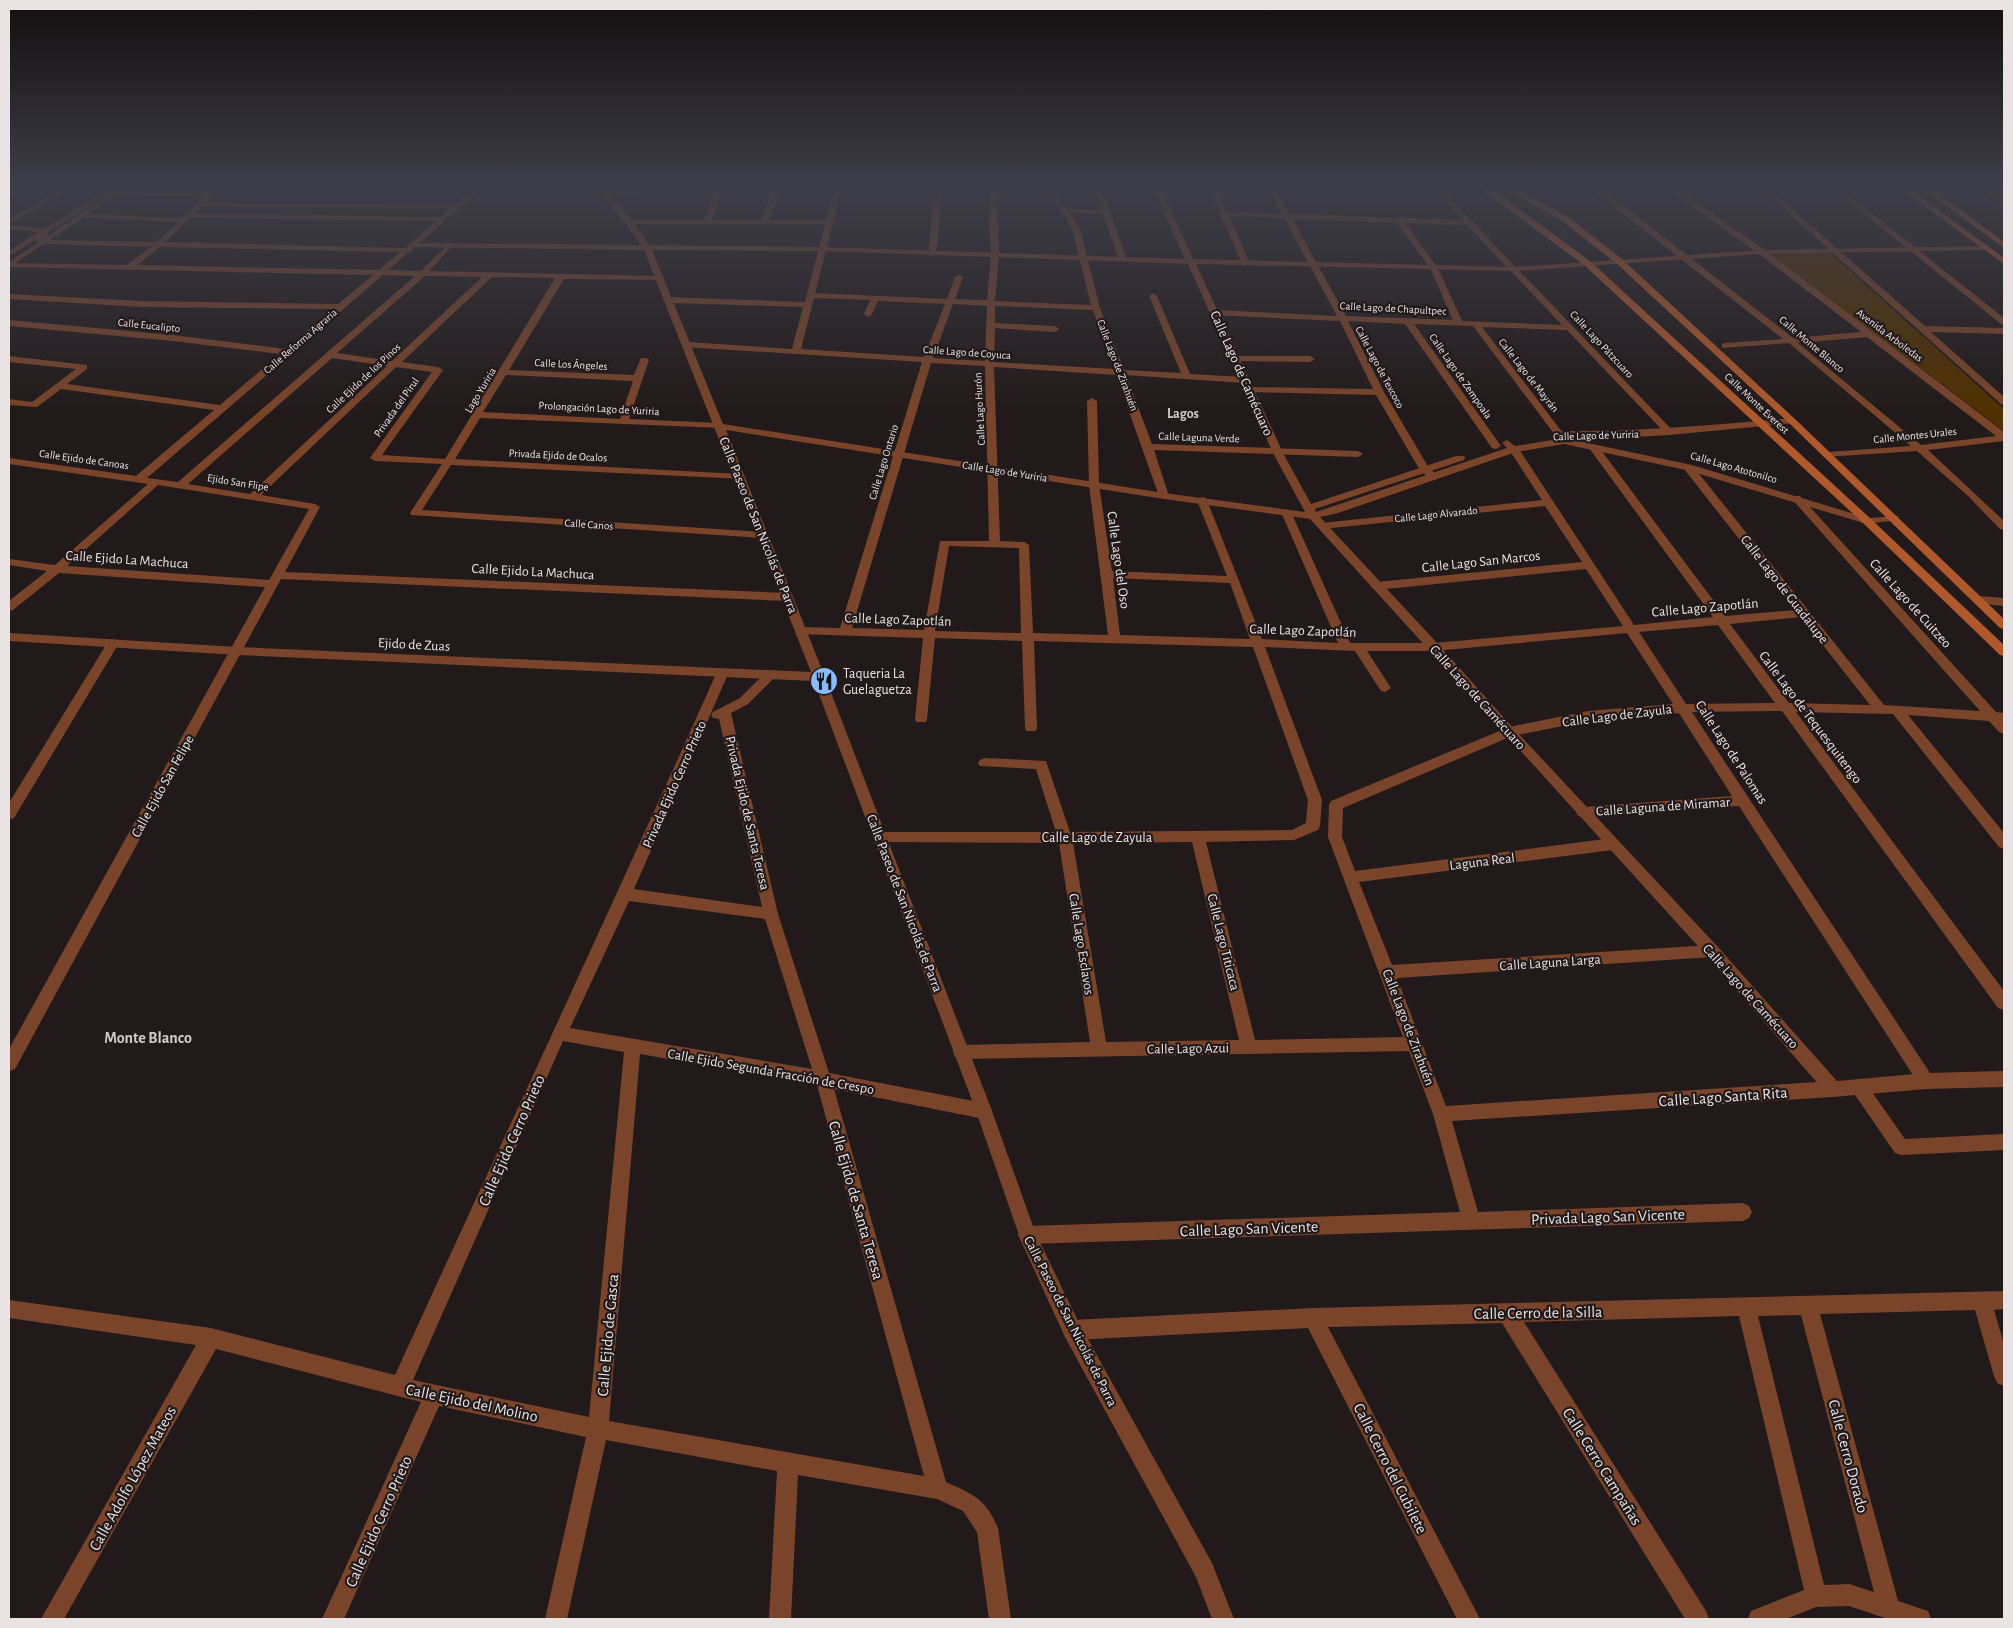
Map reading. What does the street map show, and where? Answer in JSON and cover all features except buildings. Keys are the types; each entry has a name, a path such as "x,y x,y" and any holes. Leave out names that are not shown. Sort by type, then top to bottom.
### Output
{"main road":[{"name":"Calle Monte Everest","path":"1583,260 1867,521 2004,652"},
{"name":"Calle Monte Everest","path":"1619,261 1828,455 2004,625"}],"street":[{"path":"129,266 137,260"},
{"name":"Calle Reforma Agraria","path":"139,479 395,260"},
{"path":"181,486 422,274 435,260"},
{"name":"Calle Paseo de San Nicolás de Parra","path":"652,260 688,345 819,677 984,1112 1026,1235 1072,1330 1204,1571 1223,1619"},
{"path":"796,352 820,260"},
{"name":"Calle Lago Hurón","path":"995,260 988,365 995,544"},
{"name":"Calle Lago de Zirahuén","path":"1082,260 1096,308 1148,447 1164,496"},
{"path":"1123,260 1314,266 1514,269 1633,260"},
{"path":"1244,260 1246,264"},
{"name":"Calle Lago de Texcoco","path":"1311,260 1342,317 1379,392 1425,470 1435,477"},
{"path":"1428,260 1434,268 1458,322"},
{"name":"Calle Lago Pátzcuaro","path":"1506,260 1669,432"},
{"name":"Calle Monte Blanco","path":"1690,260 1792,341 1919,448 1976,497 2004,527"},
{"name":"Avenida Arboledas","path":"1773,260 2004,437"},
{"name":"Avenida Arboledas","path":"1845,260 2004,402"},
{"path":"1926,260 2004,322"},
{"name":"Calle Lago de Camécuaro","path":"1189,262 1278,453 1314,517 1434,647 1509,732 1712,951 1833,1089"},
{"path":"9,265 660,278"},
{"name":"Calle Ejido de los Pinos","path":"253,497 489,275"},
{"name":"Lago Yuriria","path":"415,514 561,276"},
{"name":"Calle Lago Ontario","path":"845,632 927,361 959,276"},
{"path":"812,295 1096,308"},
{"path":"9,296 141,304 339,307"},
{"path":"1153,296 1186,377"},
{"path":"868,314 875,298"},
{"path":"669,300 809,305"},
{"name":"Calle Lago de Chapultpec","path":"1214,313 1571,328"},
{"name":"Calle Lago de Zempoala","path":"1407,320 1506,446"},
{"name":"Calle Eucalipto","path":"9,323 173,338 286,352"},
{"name":"Calle Lago de Mayrán","path":"1476,323 1563,437"},
{"path":"990,325 1055,328"},
{"path":"1924,329 2004,331"},
{"path":"1725,346 1870,334"},
{"name":"Calle Lago de Coyuca","path":"688,345 1244,380"},
{"path":"330,354 395,364"},
{"path":"9,359 84,367 34,405 9,402"},
{"path":"1234,359 1310,359"},
{"path":"624,422 644,360"},
{"name":"Privada del Pirul","path":"375,458 438,370 395,364"},
{"name":"Calle Los Ángeles","path":"503,372 638,378"},
{"path":"60,386 222,408"},
{"path":"1248,390 1379,392"},
{"name":"Calle Lago del Oso","path":"1092,401 1094,485 1114,639"},
{"name":"Prolongación Lago de Yuriria","path":"478,414 720,426"},
{"name":"Calle Lago de Yuriria","path":"1314,517 1425,470 1506,446 1563,437 1669,432 1792,421"},
{"name":"Calle Lago de Yuriria","path":"720,426 1164,496 1314,517 1435,477 1506,446"},
{"name":"Calle Lago Atotonilco","path":"1563,437 1594,448 1688,467 1796,498 1867,521 1894,518"},
{"name":"Calle Montes Urales","path":"1828,455 1919,448 2004,437"},
{"name":"Calle Lago de Palomas","path":"1506,446 1550,502 1589,565 1744,800 1926,1082"},
{"name":"Calle Laguna Verde","path":"1148,447 1278,453 1358,454"},
{"name":"Calle Lago de Tequesquitengo","path":"1594,448 2004,1003"},
{"name":"Privada Ejido de Ocalos","path":"375,458 740,477"},
{"name":"Calle Ejido de Canoas","path":"9,461 156,482"},
{"name":"Calle Lago de Guadalupe","path":"1688,467 1881,710"},
{"path":"9,608 57,569 156,482"},
{"name":"Ejido San Flipe","path":"156,482 315,507"},
{"name":"Calle Lago de Cuitzeo","path":"1796,498 1999,716 2004,729"},
{"path":"1202,500 1234,580 1315,800 1313,826 1335,837"},
{"name":"Calle Lago Alvarado","path":"1314,517 1550,502"},
{"name":"Calle Ejido San Felipe","path":"9,1064 315,507"},
{"path":"1289,512 1352,647 1385,688"},
{"name":"Calle Canos","path":"415,514 763,535"},
{"path":"921,719 929,634 944,543 1024,544 1031,728"},
{"name":"Calle Ejido La Machuca","path":"9,562 57,569 276,579 787,597"},
{"name":"Calle Lago San Marcos","path":"1376,586 1589,565"},
{"path":"1107,574 1234,580"},
{"path":"1978,600 2004,602"},
{"name":"Calle Lago Zapotlán","path":"801,631 1352,647 1434,647 1803,613"},
{"name":"Ejido de Zuas","path":"9,637 237,651 819,677"},
{"path":"9,814 113,643"},
{"name":"Privada Ejido Cerro Prieto","path":"625,894 703,721 722,674"},
{"path":"703,721 744,701 770,675"},
{"name":"Calle Lago de Zayula","path":"1336,805 1509,732 1588,716 1684,708 1784,706 1999,716"},
{"path":"1898,710 2004,842"},
{"name":"Privada Ejido de Santa Teresa","path":"724,712 771,914"},
{"name":"Calle Lago Esclavos","path":"985,763 1041,764 1065,838 1098,1049"},
{"path":"1315,800 1336,805"},
{"name":"Calle Laguna de Miramar","path":"1583,812 1744,800"},
{"name":"Calle Lago de Zirahuén","path":"1336,805 1335,837 1442,1114 1472,1221"},
{"name":"Calle Lago de Zayula","path":"880,837 1065,838 1294,835 1313,826"},
{"name":"Calle Lago Titicaca","path":"1198,837 1249,1047"},
{"name":"Laguna Real","path":"1352,877 1613,844"},
{"path":"625,894 771,914"},
{"name":"Calle Ejido Cerro Prieto","path":"400,1386 558,1033 625,894"},
{"name":"Calle Ejido de Santa Teresa","path":"771,914 824,1079 938,1489"},
{"name":"Calle Laguna Larga","path":"1388,972 1712,951"},
{"name":"Calle Ejido Segunda Fracción de Crespo","path":"558,1033 824,1079 984,1112"},
{"name":"Calle Lago Azui","path":"961,1052 1415,1044"},
{"name":"Calle Ejido de Gasca","path":"556,1619 598,1429 634,1047"},
{"name":"Calle Lago Santa Rita","path":"1442,1114 1926,1082 2004,1079"},
{"path":"1859,1087 1901,1147 2004,1142"},
{"name":"Privada Lago San Vicente","path":"1472,1221 1743,1212"},
{"name":"Calle Lago San Vicente","path":"1026,1235 1472,1221"},
{"name":"Calle Cerro de la Silla","path":"1072,1330 1313,1318 2004,1300"},
{"path":"1982,1301 2004,1376"},
{"name":"Calle Cerro Dorado","path":"1808,1305 1889,1608"},
{"path":"1746,1307 1816,1596"},
{"name":"Calle Ejido del Molino","path":"9,1309 211,1338 434,1396 598,1429 938,1489 970,1504 986,1528 1000,1619"},
{"name":"Calle Cerro Campañas","path":"1507,1313 1698,1619"},
{"name":"Calle Cerro del Cubilete","path":"1313,1318 1469,1619"},
{"name":"Calle Adolfo López Mateos","path":"52,1619 211,1338"},
{"name":"Calle Ejido Cerro Prieto","path":"333,1619 434,1396"},
{"path":"780,1619 788,1462"},
{"path":"1760,1619 1816,1596 1849,1595 1920,1619"}],"shaded area":[{"path":"1777,260 1838,260 2004,409 2004,431"}],"place":[{"name":"Taqueria La Guelaguetza","path":"824,681"}],"district":[{"name":"Lagos","path":"1183,413"},
{"name":"Monte Blanco","path":"148,1037"}]}
